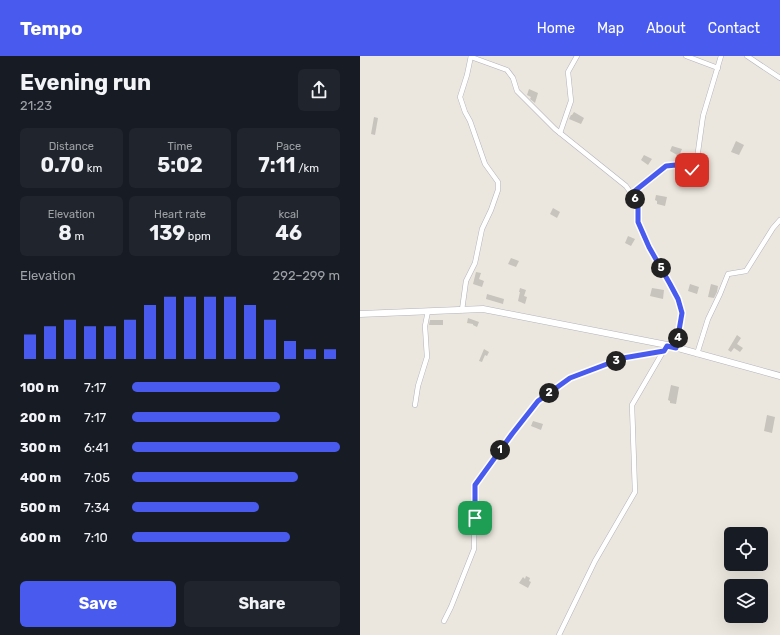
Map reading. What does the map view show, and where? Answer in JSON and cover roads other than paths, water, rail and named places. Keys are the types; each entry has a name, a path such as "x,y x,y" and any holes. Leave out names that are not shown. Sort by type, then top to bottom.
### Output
{"street":[{"path":"462,310 466,281 475,263 482,229 498,190 498,182 484,164 470,121 460,97 471,56 507,70 513,78 517,91 560,133 626,186 638,203 638,222 649,247 678,299 682,313 676,348"},
{"path":"560,133 571,101 568,72 577,56"},
{"path":"686,56 718,68"},
{"path":"631,194 666,166 676,165 687,171 692,170 696,166 703,116 721,56"},
{"path":"747,56 780,78"},
{"path":"697,354 708,320 728,274 746,271 773,228 780,220"},
{"path":"360,314 483,309 666,348 676,348 780,376"},
{"path":"415,405 418,386 427,357 424,326 428,311"},
{"path":"444,621 451,608 474,549 475,485 538,401 570,378 623,358 666,348"},
{"path":"559,635 595,561 635,492 632,405 666,348"}]}
